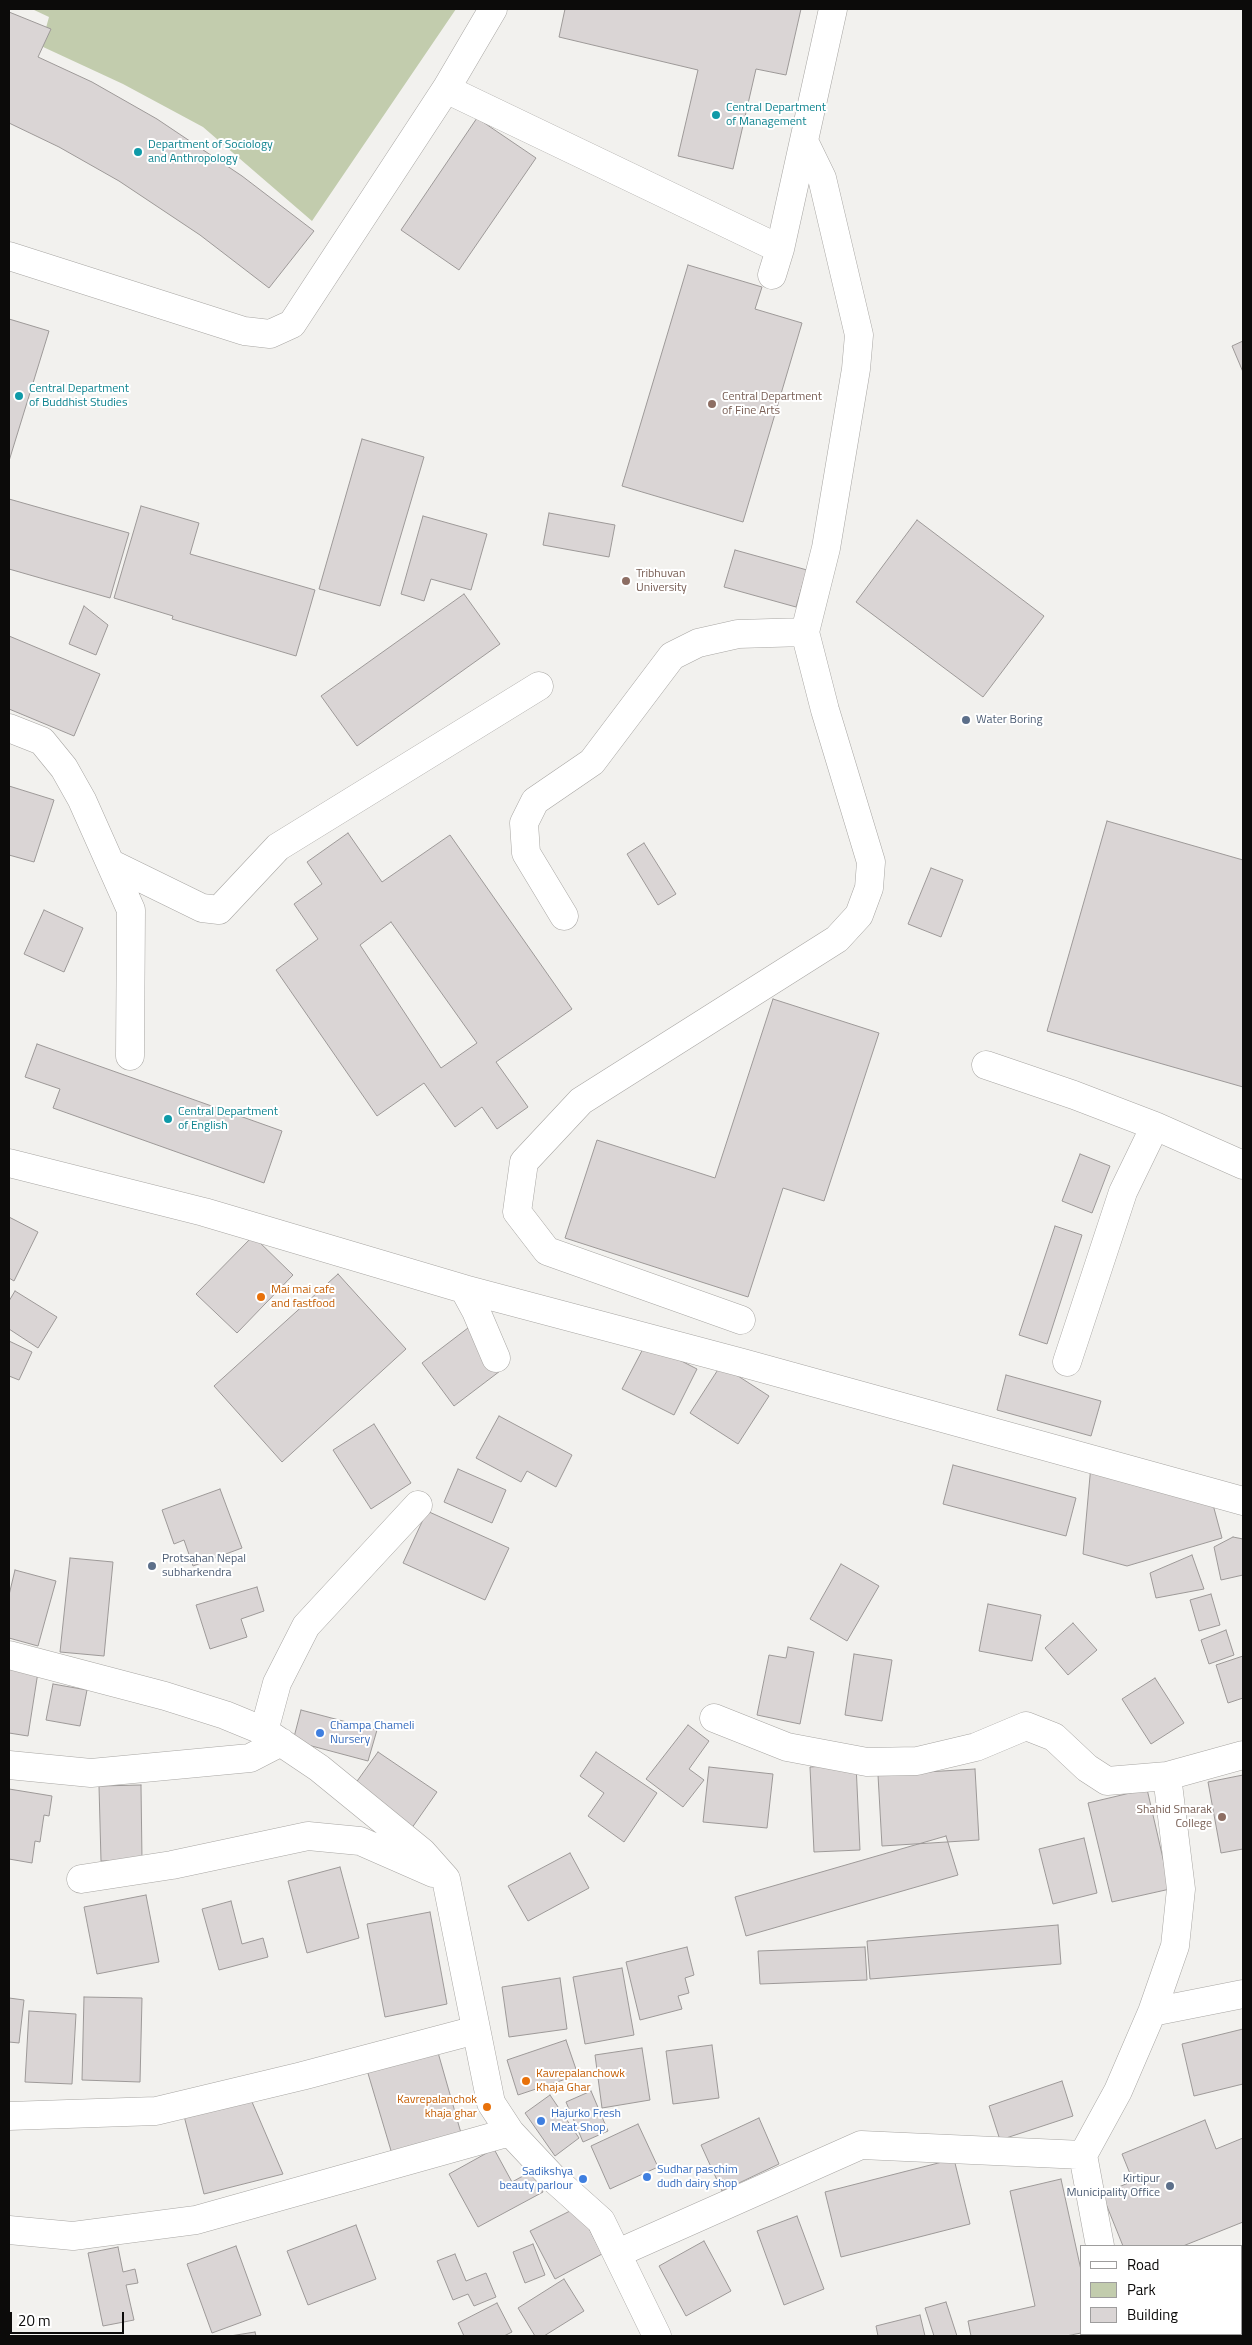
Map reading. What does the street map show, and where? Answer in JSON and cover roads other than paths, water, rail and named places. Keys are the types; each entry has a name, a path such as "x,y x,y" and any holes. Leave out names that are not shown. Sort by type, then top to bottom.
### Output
{"street":[{"path":"9,256 244,331 270,334 292,324 446,90 493,9"},
{"path":"772,275 780,249 833,9"},
{"path":"446,90 780,249"},
{"path":"741,1320 547,1251 517,1212 524,1162 581,1101 837,939 860,915 869,888 871,862 825,710 805,632 826,548 856,369 859,336 822,178 804,141"},
{"path":"564,916 526,853 524,823 535,801 592,762 672,656 698,643 738,634 805,632"},
{"path":"110,863 202,908 220,910 278,847 539,686"},
{"path":"9,728 42,741 64,768 82,800 131,910 130,1056"},
{"path":"986,1065 1074,1095 1154,1126 1243,1165"},
{"path":"1066,1362 1123,1192 1154,1126"},
{"path":"9,1163 204,1212 464,1288 763,1368 1243,1501"},
{"path":"464,1288 496,1358"},
{"path":"9,1765 91,1774 250,1758 272,1736 277,1683 306,1626 418,1505"},
{"path":"9,1655 165,1696 225,1715 272,1736 319,1768 422,1852 446,1879 490,2104 510,2132 554,2179 601,2221 657,2336"},
{"path":"714,1718 787,1747 867,1762 917,1761 976,1748 1026,1726 1054,1736 1087,1768 1107,1781 1167,1776 1243,1755"},
{"path":"1100,2245 1083,2155 1118,2091 1152,2012 1175,1946 1182,1890 1167,1776"},
{"path":"82,1879 172,1865 308,1836 360,1842 446,1879"},
{"path":"1152,2012 1243,1994"},
{"path":"9,2116 156,2111 476,2030"},
{"path":"9,2230 73,2236 196,2220 510,2132"},
{"path":"618,2253 861,2145 1083,2155"}],"place":[{"name":"Central Department of Management","path":"716,115"},
{"name":"Department of Sociology and Anthropology","path":"138,152"},
{"name":"Central Department of Buddhist Studies","path":"19,396"},
{"name":"Central Department of Fine Arts","path":"712,404"},
{"name":"Tribhuvan University","path":"626,581"},
{"name":"Water Boring","path":"966,720"},
{"name":"Central Department of English","path":"168,1119"},
{"name":"Mai mai cafe and fastfood","path":"261,1297"},
{"name":"Protsahan Nepal subharkendra","path":"152,1566"},
{"name":"Champa Chameli Nursery","path":"320,1733"},
{"name":"Shahid Smarak College","path":"1222,1817"},
{"name":"Kavrepalanchowk Khaja Ghar","path":"526,2081"},
{"name":"Kavrepalanchok khaja ghar","path":"487,2107"},
{"name":"Hajurko Fresh Meat Shop","path":"541,2121"},
{"name":"Sudhar paschim dudh dairy shop","path":"647,2177"},
{"name":"Sadikshya beauty parlour","path":"583,2179"},
{"name":"Kirtipur Municipality Office","path":"1170,2186"}]}
